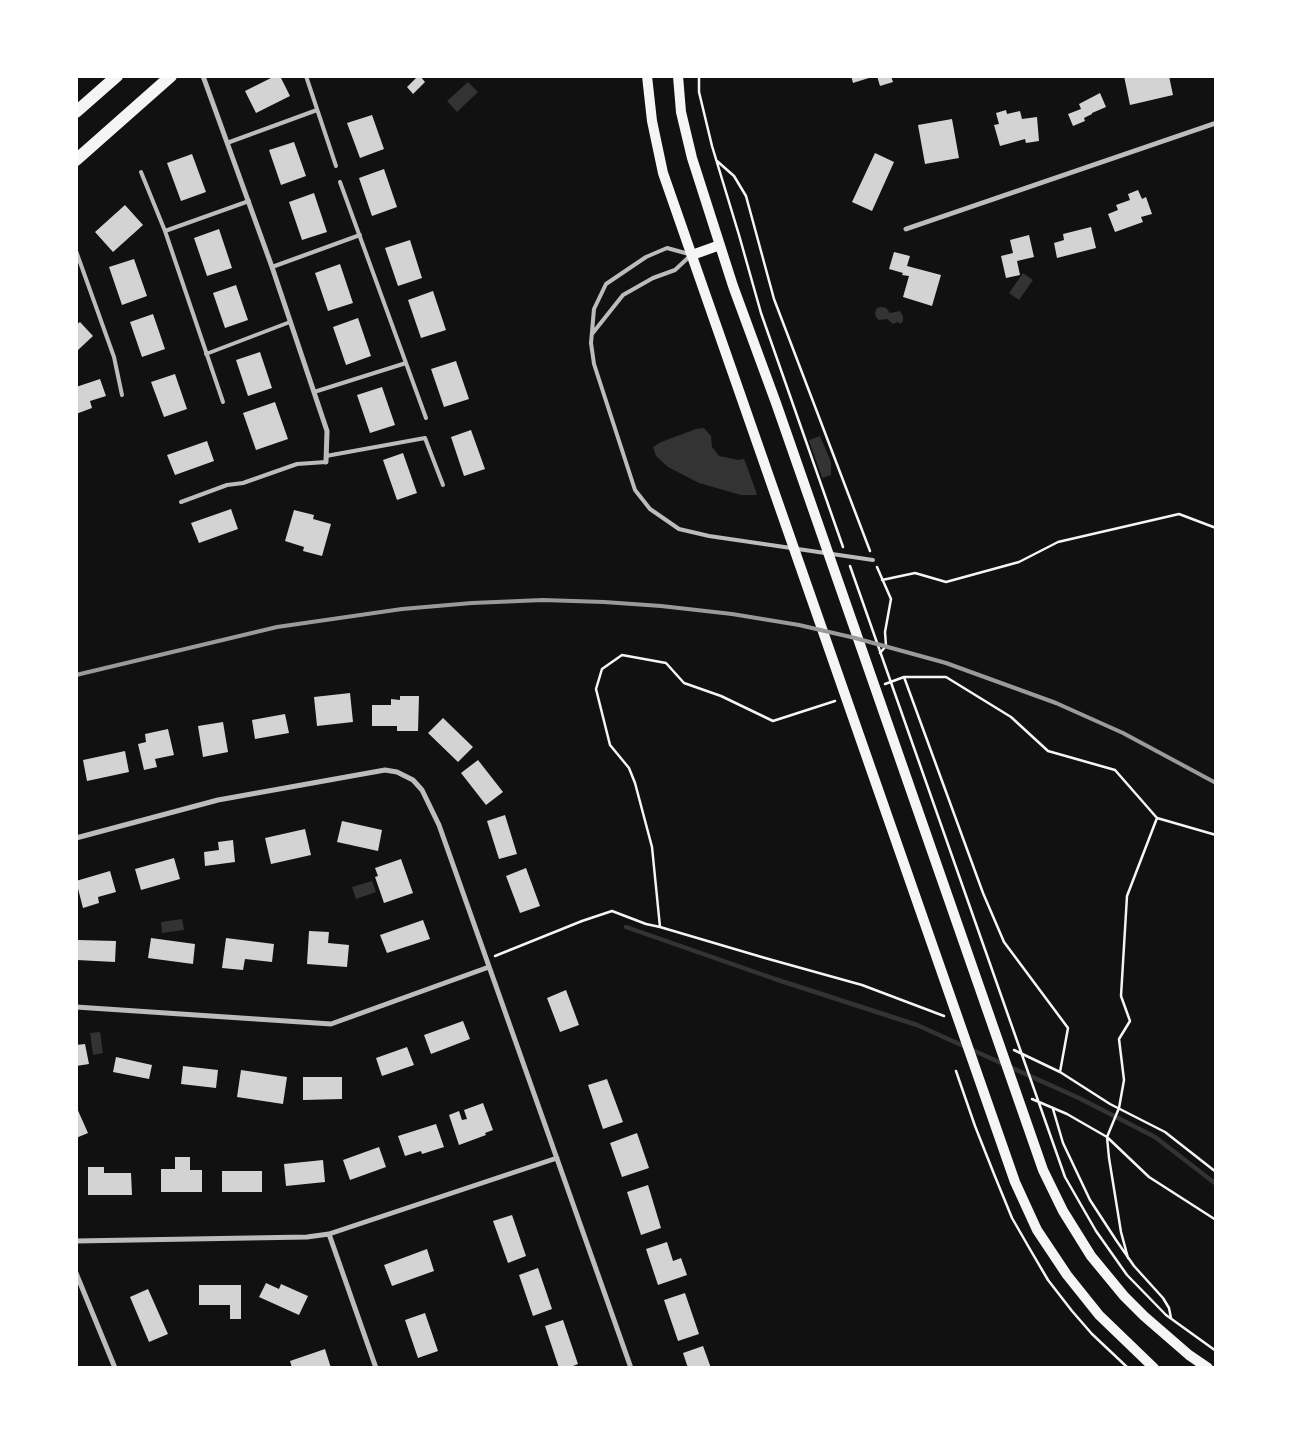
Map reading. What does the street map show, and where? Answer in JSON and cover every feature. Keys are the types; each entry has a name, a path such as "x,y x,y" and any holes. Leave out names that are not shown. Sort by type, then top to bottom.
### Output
{"main road":[{"path":"76,112 116,76"},
{"path":"76,160 171,76"},
{"path":"646,76 652,121 664,173 1015,1182 1037,1230 1067,1275 1099,1315 1154,1368"},
{"path":"678,76 681,112 692,158 720,245 1043,1170 1063,1211 1091,1256 1124,1296 1189,1355 1208,1368"},
{"path":"692,255 720,245"}],"street":[{"path":"203,76 272,267 327,431 326,462"},
{"path":"906,229 1216,123"},
{"path":"76,838 218,800 384,770 408,776 422,790 439,825 631,1368"},
{"path":"76,1008 331,1024 489,967"},
{"path":"76,1241 307,1237 329,1234 557,1158"},
{"path":"329,1234 376,1368"},
{"path":"76,1273 115,1368"}],"lane":[{"path":"306,76 336,166"},
{"path":"227,143 317,110"},
{"path":"141,172 165,231 223,402"},
{"path":"340,182 426,418"},
{"path":"165,231 248,201"},
{"path":"272,267 360,235"},
{"path":"692,255 667,248 646,257 606,284 594,309 591,342 594,364 635,490 650,509 680,529 874,560"},
{"path":"76,251 114,357 122,395"},
{"path":"592,334 623,295 653,278 675,270 692,255"},
{"path":"206,354 290,322"},
{"path":"314,392 406,363"},
{"path":"326,456 425,438 443,485"},
{"path":"181,502 227,484 243,483 297,464 326,462"}],"path":[{"path":"699,76 700,92 716,159 761,314 844,548"},
{"path":"716,159 734,176 746,196 774,299 874,560 891,599 885,632 886,646 876,658"},
{"path":"882,580 915,573 946,582 1019,562 1058,542 1179,514 1216,528"},
{"path":"847,558 1065,1177 1096,1231 1127,1275 1149,1299 1172,1319 1216,1351"},
{"path":"660,927 652,847 636,783 629,768 610,745 596,689 602,669 622,655 666,663 684,683 721,696 773,720 839,699"},
{"path":"883,676 886,684"},
{"path":"904,677 983,893 1004,942 1068,1028 1060,1072"},
{"path":"877,687 904,677 946,677 1010,717 1048,751 1116,770 1157,818 1216,835"},
{"path":"1128,1258 1121,1232 1107,1137 1118,1108 1124,1080 1119,1039 1130,1021 1121,996 1127,896 1157,818"},
{"path":"487,960 612,910 646,924 862,984 948,1018"},
{"path":"1008,1047 1060,1072 1118,1108 1165,1132 1216,1172"},
{"path":"956,1072 964,1073"},
{"path":"1030,1098 1067,1114 1107,1137 1149,1177 1216,1220"},
{"path":"1053,1109 1064,1143 1090,1200 1128,1258 1163,1298 1169,1308 1172,1319"}],"shaded area":[{"path":"468,82 478,92 457,112 447,101"},
{"path":"1023,273 1033,280 1019,300 1009,293"},
{"path":"877,308 886,308 890,313 900,311 903,321 900,324 898,322 893,324 887,319 879,320 875,313"},
{"path":"704,428 711,436 712,447 719,456 738,460 777,452 820,436 831,462 831,475 790,489 755,495 741,495 699,483 668,467 656,456 653,447 661,442 696,429"},
{"path":"372,881 376,892 356,899 352,887"},
{"path":"182,919 184,930 162,933 161,922"},
{"path":"100,1032 103,1053 93,1055 90,1033"}],"pier":[{"path":"808,438 823,480 791,491 758,497 743,456 776,450"}],"building":[{"path":"275,76 280,76 290,96 256,113 245,91"},
{"path":"418,76 425,82 413,94 407,87"},
{"path":"851,76 872,76 872,77 853,83"},
{"path":"877,76 891,76 893,82 880,86"},
{"path":"1124,76 1169,76 1173,95 1130,105"},
{"path":"1100,93 1106,107 1092,113 1084,118 1085,121 1073,126 1068,114 1081,109 1079,104"},
{"path":"1006,110 1007,114 1020,111 1022,119 1037,117 1039,141 1026,143 1025,139 1000,146 994,125 999,124 996,113"},
{"path":"372,115 384,149 360,158 347,123"},
{"path":"952,119 959,158 925,164 918,125"},
{"path":"294,142 306,176 281,185 269,150"},
{"path":"875,153 894,162 872,211 852,202"},
{"path":"192,154 206,192 181,201 167,163"},
{"path":"384,169 397,207 372,216 359,178"},
{"path":"1138,190 1142,199 1146,197 1152,214 1141,217 1143,222 1115,232 1108,214 1118,210 1116,205 1130,200 1128,194"},
{"path":"314,193 327,232 302,240 289,202"},
{"path":"125,205 143,225 113,252 95,232"},
{"path":"1091,227 1096,248 1057,258 1054,243 1064,240 1063,234"},
{"path":"219,229 232,268 207,276 194,238"},
{"path":"1029,235 1034,257 1017,261 1020,275 1006,278 1001,256 1013,253 1010,240"},
{"path":"410,240 422,278 398,286 385,248"},
{"path":"894,252 910,256 907,266 941,275 932,306 903,297 909,276 889,269"},
{"path":"134,259 147,296 122,305 109,267"},
{"path":"340,264 353,303 328,311 315,273"},
{"path":"236,285 248,320 225,328 213,293"},
{"path":"433,291 446,330 421,338 408,300"},
{"path":"153,314 165,349 142,357 130,322"},
{"path":"358,318 371,356 346,365 333,327"},
{"path":"80,322 93,336 78,350 76,348 76,325"},
{"path":"260,352 272,388 248,396 236,360"},
{"path":"456,361 469,399 444,407 431,369"},
{"path":"175,374 187,409 164,417 151,382"},
{"path":"100,379 106,396 90,401 92,408 76,414 76,387"},
{"path":"382,387 395,425 370,433 357,395"},
{"path":"275,402 288,439 256,450 243,413"},
{"path":"471,430 485,469 464,476 451,437"},
{"path":"207,441 214,461 175,475 167,455"},
{"path":"403,453 417,493 397,500 383,460"},
{"path":"231,509 238,529 199,543 191,523"},
{"path":"294,510 314,515 313,519 331,524 322,556 303,551 304,547 285,541"},
{"path":"350,693 353,722 317,726 314,697"},
{"path":"400,696 419,696 418,731 397,731 397,726 372,726 372,705 391,705 391,699 400,700"},
{"path":"285,714 289,733 255,739 252,720"},
{"path":"443,718 473,747 458,762 428,733"},
{"path":"223,722 228,752 203,757 198,726"},
{"path":"168,729 174,755 155,759 157,767 144,770 138,744 146,742 145,734"},
{"path":"125,751 129,772 87,781 83,760"},
{"path":"478,760 503,792 486,805 461,773"},
{"path":"505,815 517,854 499,859 487,821"},
{"path":"342,821 382,830 378,851 337,842"},
{"path":"305,829 311,855 271,864 265,838"},
{"path":"233,840 235,862 205,866 204,852 219,850 218,842"},
{"path":"174,858 180,879 141,890 135,869"},
{"path":"401,859 413,893 384,903 375,877 378,876 375,868"},
{"path":"526,868 540,906 520,913 506,876"},
{"path":"110,871 116,892 98,897 99,903 83,908 76,881"},
{"path":"423,920 430,939 387,953 380,935"},
{"path":"309,931 329,932 328,943 349,945 347,967 307,964"},
{"path":"151,938 195,944 193,964 148,958"},
{"path":"226,938 274,944 272,962 245,959 243,970 222,968"},
{"path":"78,940 116,941 115,962 77,960"},
{"path":"566,990 579,1025 560,1032 547,998"},
{"path":"463,1021 470,1039 431,1054 424,1035"},
{"path":"85,1044 89,1064 76,1066 76,1045"},
{"path":"407,1047 414,1065 382,1076 376,1058"},
{"path":"116,1057 152,1065 149,1079 113,1072"},
{"path":"183,1066 218,1070 216,1088 181,1084"},
{"path":"241,1070 287,1077 283,1104 237,1097"},
{"path":"303,1077 342,1077 342,1099 303,1100"},
{"path":"607,1079 623,1122 603,1129 588,1085"},
{"path":"483,1103 493,1130 485,1133 486,1135 459,1145 449,1115 459,1111 462,1120 467,1119 464,1110"},
{"path":"76,1106 88,1133 76,1138"},
{"path":"436,1124 444,1147 422,1154 421,1151 405,1156 398,1136"},
{"path":"637,1133 649,1168 622,1177 610,1143"},
{"path":"379,1147 386,1167 350,1180 343,1160"},
{"path":"175,1157 190,1157 190,1170 202,1170 202,1192 161,1192 161,1169 175,1169"},
{"path":"323,1160 325,1182 286,1186 284,1164"},
{"path":"88,1167 104,1167 104,1173 131,1173 132,1195 88,1195"},
{"path":"222,1171 262,1171 262,1192 222,1192"},
{"path":"648,1185 661,1228 641,1235 627,1192"},
{"path":"512,1215 526,1256 508,1263 493,1221"},
{"path":"667,1242 673,1261 681,1258 687,1275 658,1285 646,1249"},
{"path":"427,1249 434,1271 392,1286 384,1265"},
{"path":"538,1268 552,1309 533,1316 519,1275"},
{"path":"266,1283 279,1289 281,1284 308,1296 299,1315 259,1297"},
{"path":"199,1285 241,1285 241,1319 230,1319 230,1305 199,1305"},
{"path":"148,1289 168,1334 149,1342 130,1297"},
{"path":"685,1293 699,1334 678,1341 664,1300"},
{"path":"425,1313 438,1351 418,1358 405,1320"},
{"path":"563,1320 578,1364 568,1368 559,1368 545,1326"},
{"path":"703,1346 711,1368 688,1368 683,1353"},
{"path":"325,1349 331,1368 292,1368 290,1361"}],"waterway":[{"path":"626,927 775,979 917,1025 1081,1099 1155,1137 1216,1184"}],"railway":[{"path":"76,675 277,627 402,609 472,603 543,600 661,606 732,614 799,625 946,663 1056,703 1123,733 1216,783"}]}
